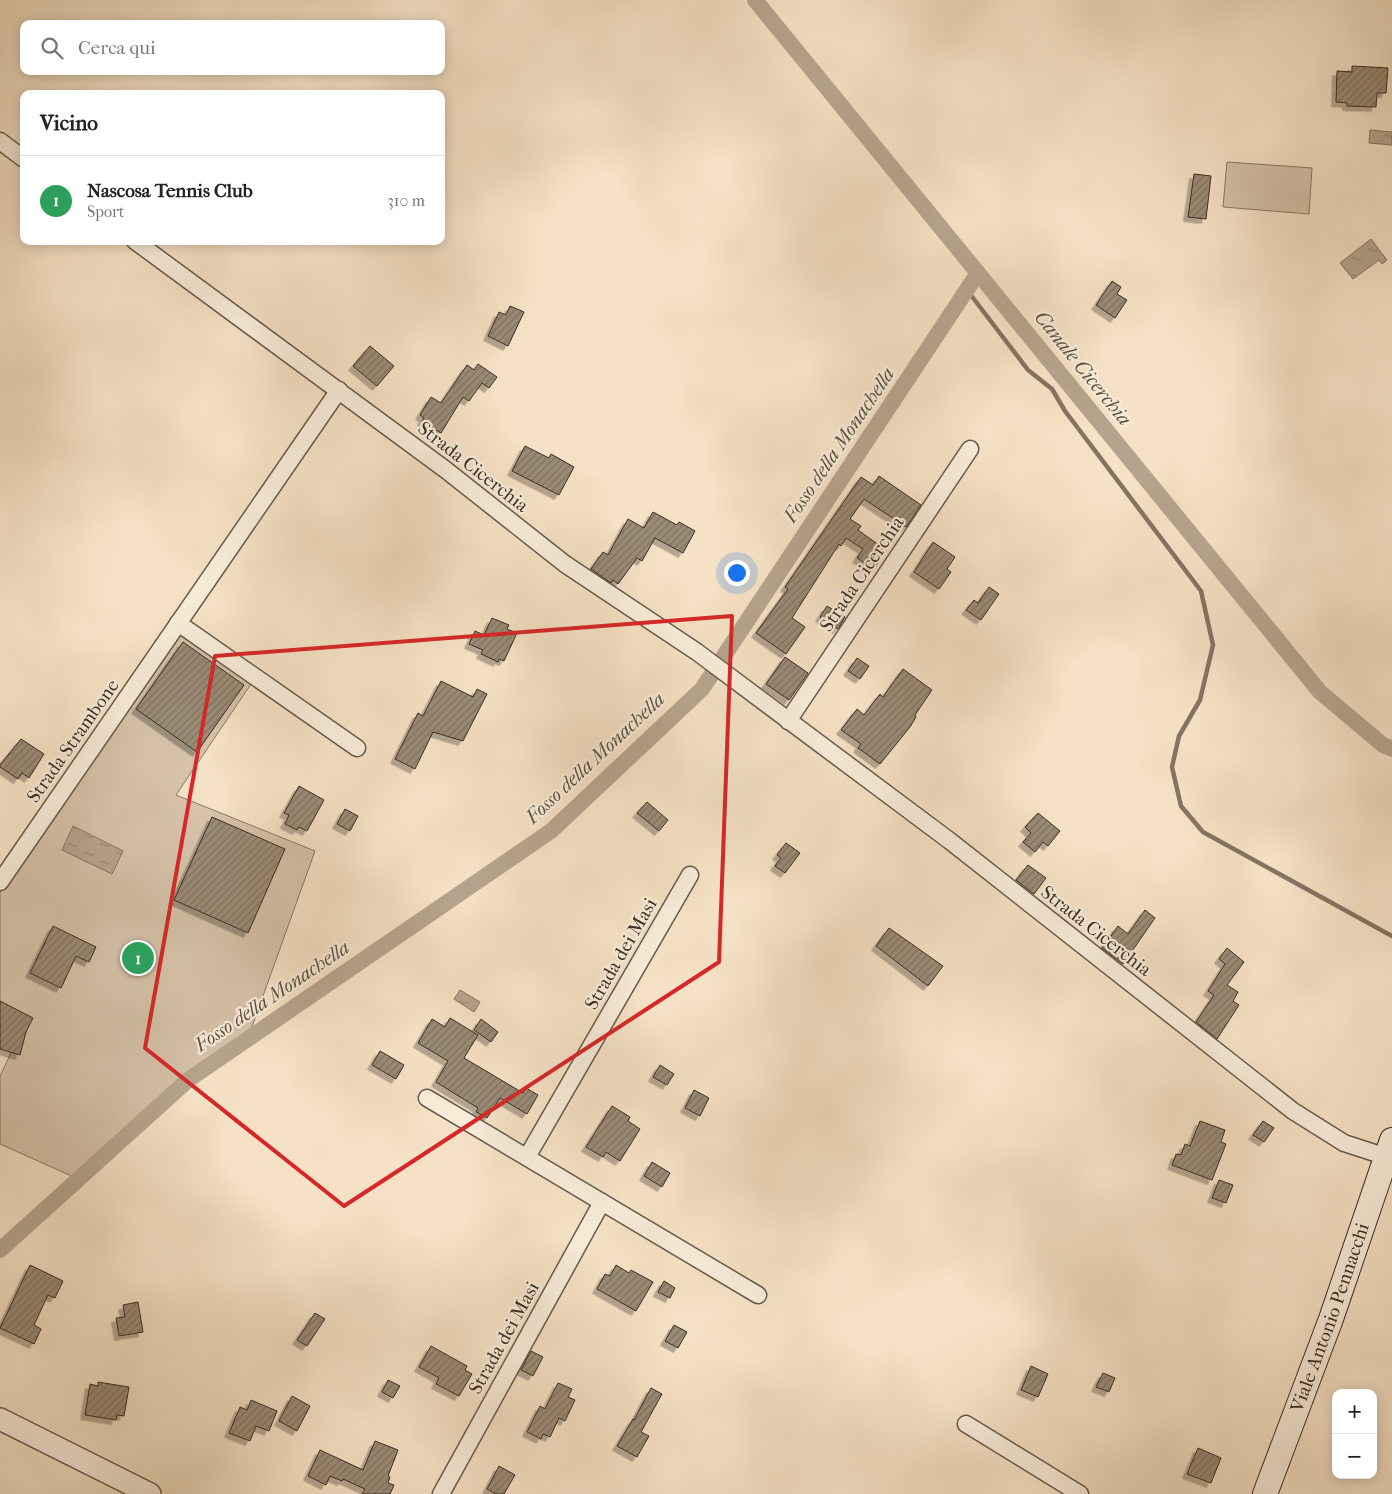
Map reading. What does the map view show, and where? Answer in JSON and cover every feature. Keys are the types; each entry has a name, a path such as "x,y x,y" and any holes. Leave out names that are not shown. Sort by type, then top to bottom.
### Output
{"main road":[{"name":"Viale Antonio Pennacchi","path":"1265,1494 1331,1319 1388,1159"}],"street":[{"path":"0,141 20,156"},
{"name":"Strada Cicerchia","path":"141,245 446,470 565,564 697,652 950,841 1293,1111 1344,1143 1388,1159"},
{"name":"Strada Strambone","path":"0,882 339,390"},
{"name":"Strada Cicerchia","path":"788,721 970,450"},
{"path":"178,623 357,748"},
{"name":"Strada dei Masi","path":"527,1156 690,875"},
{"path":"427,1098 758,1295"},
{"name":"Strada dei Masi","path":"441,1494 602,1202"},
{"path":"0,1419 150,1494"},
{"path":"966,1424 1080,1494"}],"highlighted area":[{"path":"732,616 719,962 344,1206 145,1048 215,656"}],"shaded area":[{"path":"1227,162 1312,168 1309,214 1223,207"},
{"path":"179,633 251,684 176,795 315,851 249,1035 186,1078 76,1178 0,1144 0,1076 20,1034 0,1024 0,892"}],"water":[{"path":"1370,130 1392,132 1392,145 1369,143"},
{"path":"1371,239 1387,260 1382,264 1379,260 1353,279 1340,263"},
{"path":"73,826 123,851 112,874 62,850"},
{"path":"460,990 480,1002 474,1012 454,999"}],"building":[{"path":"1352,66 1388,68 1386,93 1377,93 1376,107 1347,106 1347,103 1336,102 1337,71 1352,72"},
{"path":"1194,174 1211,176 1206,219 1188,217"},
{"path":"1112,281 1121,287 1117,294 1127,300 1115,318 1096,305"},
{"path":"510,306 524,312 508,346 488,336 499,312 506,315"},
{"path":"370,346 394,366 377,386 353,366"},
{"path":"478,364 497,377 489,388 482,383 469,401 463,397 441,433 422,421 424,418 420,415 431,397 441,403 467,365 474,370"},
{"path":"525,446 549,458 551,454 574,467 559,495 512,471"},
{"path":"879,476 921,505 906,527 864,499 850,519 861,526 858,530 883,548 877,555 881,558 874,569 857,558 863,549 846,538 841,546 839,544 792,618 805,627 786,654 756,633 788,589 785,587 861,477 873,485"},
{"path":"653,512 677,525 679,522 695,531 683,553 655,538 642,561 637,558 618,584 613,580 611,583 591,569 603,552 608,555 628,519 644,528"},
{"path":"933,542 955,557 947,569 951,572 939,589 914,572"},
{"path":"989,587 999,594 981,620 966,610 974,600 978,603"},
{"path":"827,606 845,617 838,629 820,617"},
{"path":"492,618 509,625 507,629 517,633 504,661 499,659 498,662 481,654 483,650 469,644 475,631 484,635"},
{"path":"183,642 244,685 197,752 136,709"},
{"path":"785,657 808,673 789,700 766,684"},
{"path":"857,658 869,666 860,679 848,671"},
{"path":"903,669 932,690 915,715 916,717 910,727 880,764 858,748 861,744 841,730 857,709 864,715 880,694 883,697"},
{"path":"441,681 473,697 477,689 487,694 463,741 433,732 415,769 395,759 418,713 423,716"},
{"path":"21,739 44,754 29,778 22,773 18,779 0,767 0,765"},
{"path":"299,786 324,800 307,831 299,827 297,830 285,824 289,815 284,813"},
{"path":"647,802 668,820 659,831 637,813"},
{"path":"345,809 358,816 350,831 337,824"},
{"path":"1038,813 1060,831 1048,846 1043,842 1035,852 1023,842 1031,833 1025,827"},
{"path":"212,817 285,849 248,933 174,900"},
{"path":"786,843 800,853 785,873 775,866 781,858 777,855"},
{"path":"1028,865 1046,878 1034,894 1016,880"},
{"path":"1145,910 1155,918 1123,964 1102,948 1118,926 1128,934"},
{"path":"53,926 96,947 89,962 76,956 61,988 30,973"},
{"path":"889,928 943,966 928,986 876,946"},
{"path":"1227,948 1244,962 1227,985 1238,992 1233,1001 1239,1005 1217,1039 1196,1022 1214,995 1208,991 1225,964 1219,959"},
{"path":"0,1001 33,1018 26,1032 20,1055 0,1049"},
{"path":"450,1018 478,1035 464,1058 523,1093 526,1088 538,1095 527,1114 500,1098 487,1118 476,1112 478,1108 436,1082 448,1061 418,1043 432,1019 445,1027"},
{"path":"481,1019 498,1032 491,1042 474,1030"},
{"path":"380,1051 404,1065 396,1079 372,1065"},
{"path":"660,1065 674,1074 667,1085 653,1077"},
{"path":"694,1090 709,1098 700,1116 685,1108"},
{"path":"612,1106 630,1117 628,1121 640,1129 620,1161 606,1152 603,1157 586,1147"},
{"path":"1200,1121 1225,1130 1221,1142 1226,1144 1212,1180 1172,1165 1176,1154 1181,1155 1185,1144 1190,1146"},
{"path":"1263,1121 1274,1128 1264,1142 1253,1135"},
{"path":"652,1162 670,1173 662,1187 644,1176"},
{"path":"1219,1180 1233,1185 1226,1203 1212,1198"},
{"path":"30,1265 63,1281 55,1298 48,1295 34,1325 41,1329 34,1344 0,1328"},
{"path":"616,1265 629,1273 631,1270 653,1282 636,1311 597,1289 605,1274 610,1276"},
{"path":"664,1281 675,1288 670,1298 658,1292"},
{"path":"138,1302 143,1332 119,1336 116,1318 125,1317 123,1305"},
{"path":"315,1313 325,1319 307,1346 297,1340"},
{"path":"674,1325 687,1332 678,1348 665,1341"},
{"path":"431,1346 467,1366 465,1370 472,1374 459,1396 436,1384 439,1378 419,1367"},
{"path":"531,1351 543,1357 533,1376 521,1370"},
{"path":"1031,1366 1048,1374 1038,1397 1021,1390"},
{"path":"1103,1373 1115,1378 1109,1392 1096,1387"},
{"path":"388,1380 400,1386 393,1398 382,1392"},
{"path":"98,1382 129,1387 124,1416 117,1415 116,1420 85,1415 90,1384 98,1386"},
{"path":"558,1383 572,1389 568,1397 575,1400 565,1421 559,1418 550,1437 543,1434 541,1439 527,1432 540,1406 545,1409"},
{"path":"651,1388 662,1394 641,1432 649,1436 637,1457 617,1446 634,1420"},
{"path":"292,1396 310,1406 297,1431 279,1421"},
{"path":"251,1400 277,1411 269,1431 256,1426 250,1441 229,1433 240,1407 247,1410"},
{"path":"375,1441 398,1450 388,1476 390,1477 388,1483 394,1485 390,1494 362,1494 365,1489 343,1479 342,1481 330,1476 326,1485 308,1476 320,1450 363,1470"},
{"path":"1198,1448 1221,1458 1211,1483 1187,1474"},
{"path":"499,1466 515,1475 504,1494 496,1494 487,1489"}],"waterway":[{"name":"Canale Cicerchia","path":"755,0 1320,692 1383,745 1392,749"},
{"name":"Fosso della Monachella","path":"0,1250 188,1080 551,831 702,689 978,273"},
{"path":"967,290 1028,370 1052,389 1065,411 1201,591 1213,645 1200,700 1179,736 1172,767 1181,806 1203,832 1392,936"}],"place":[{"name":"Nascosa Tennis Club","path":"138,958"}]}
